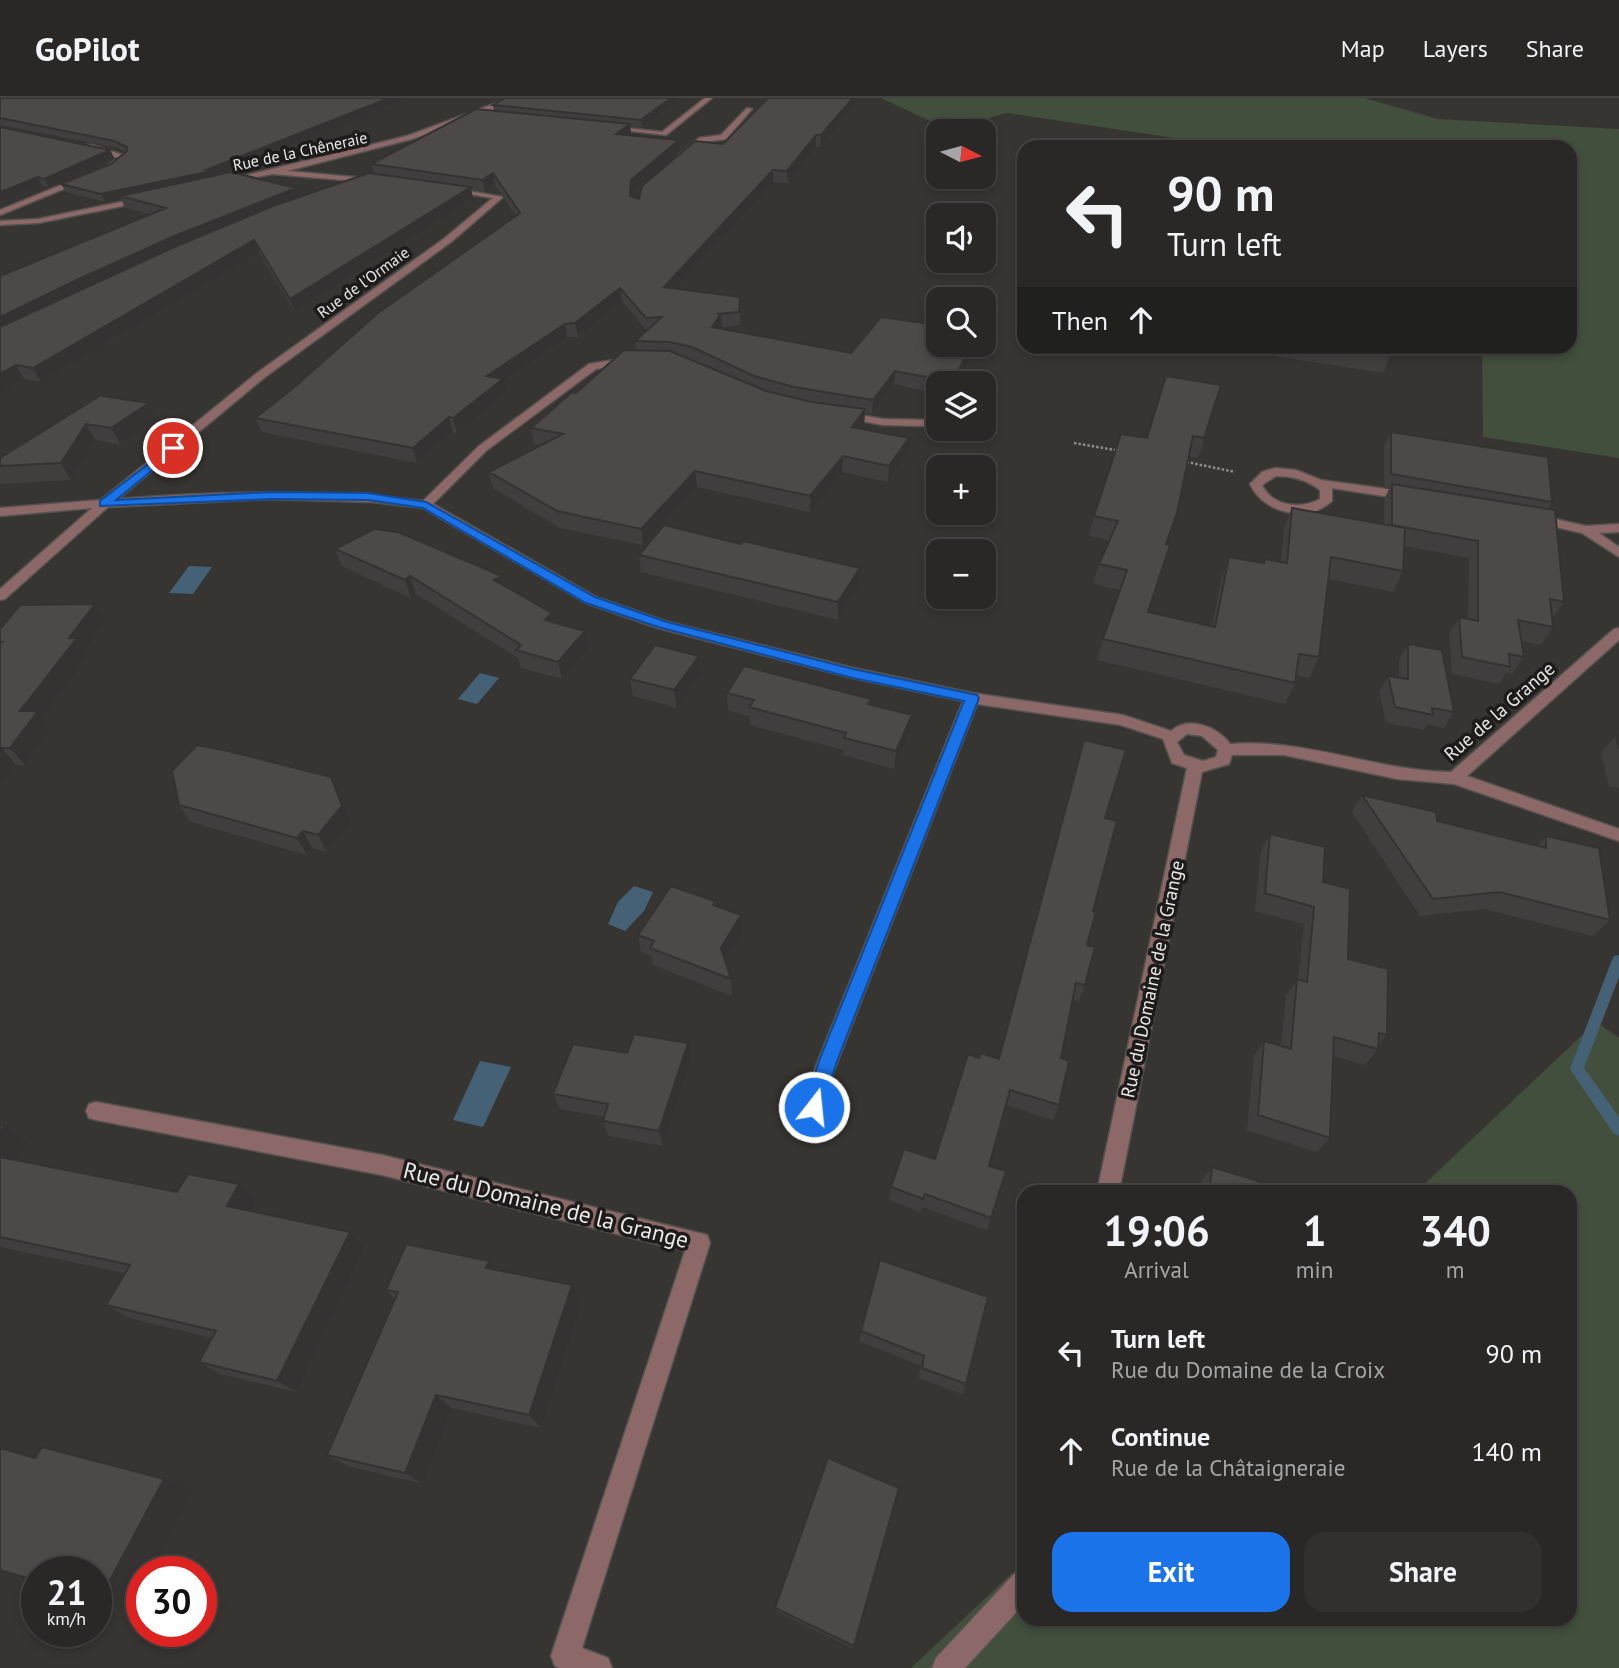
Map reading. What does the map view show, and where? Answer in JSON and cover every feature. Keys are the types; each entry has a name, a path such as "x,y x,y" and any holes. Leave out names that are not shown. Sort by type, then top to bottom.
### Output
{"street":[{"name":"Rue de la Chêneraie","path":"221,183 406,142 516,98"},
{"path":"664,134 709,98"},
{"path":"689,138 723,138 749,109"},
{"name":"Rue de la Chêneraie","path":"479,115 492,116"},
{"path":"598,127 676,136"},
{"path":"674,164 702,140"},
{"path":"0,213 111,168 125,158 79,145"},
{"path":"328,160 341,176"},
{"path":"273,172 392,182"},
{"path":"242,178 299,183"},
{"path":"344,189 371,181"},
{"name":"Rue de l'Ormaie","path":"104,504 261,375 457,233 499,197 442,188"},
{"path":"0,223 38,221 150,198"},
{"path":"426,505 440,487 483,448 593,366 642,360"},
{"path":"832,414 883,422 926,423"},
{"path":"1320,483 1326,489 1326,501 1303,509 1269,501 1257,490 1256,484 1259,479 1275,472 1287,472 1320,483 1416,497"},
{"path":"0,512 272,496 368,496 426,505 591,600 663,625 853,673 972,698 1123,720 1171,736"},
{"path":"0,596 104,504"},
{"path":"1525,517 1586,530 1619,528"},
{"path":"1586,530 1619,553"},
{"name":"Rue de la Grange","path":"1226,750 1285,748 1425,780 1455,778 1619,632"},
{"path":"814,1107 823,1074 972,698"},
{"path":"1183,729 1201,730 1218,738 1226,750 1218,764 1195,766 1172,753 1169,741 1171,736 1183,729"},
{"name":"Rue du Domaine de la Grange","path":"1109,1185 1195,766"},
{"path":"1455,778 1619,835"},
{"name":"Rue du Domaine de la Grange","path":"96,1111 382,1165 699,1243 565,1656 598,1668"},
{"path":"946,1668 1017,1592"}],"path":[{"path":"1074,443 1125,451"},
{"path":"1176,460 1259,479"}],"green space":[{"path":"881,98 1364,98 1438,119 1619,129 1619,458 1483,437 1482,354 1577,354 1577,140 1187,140 1007,113 984,119 926,119"},
{"path":"1596,1022 1619,1038 1619,1668 911,1668 1017,1569 1017,1626 1577,1626 1577,1185 1423,1185"}],"water":[{"path":"189,566 212,567 193,594 169,593"},
{"path":"480,673 499,678 477,704 458,699"},
{"path":"634,886 653,892 644,911 625,931 608,924 618,902"},
{"path":"480,1061 511,1067 483,1127 453,1120"}],"building":[{"path":"0,98 389,98 206,170 211,171 101,194 61,184 111,164 127,151 127,147 114,141 0,118"},
{"path":"505,98 671,98 641,120 493,105"},
{"path":"768,98 853,98 821,135 816,135 787,171 773,170 664,287 740,297 739,312 717,314 721,314 712,327 851,353 881,317 926,323 926,357 966,357 958,371 926,371 926,377 895,371 873,400 794,387 754,376 692,347 670,342 635,341 662,317 646,318 620,288 575,323 565,324 487,376 503,379 453,418 449,417 413,448 255,418 378,313 520,213 493,173 482,180 371,164 476,109 630,124 616,134 679,140 631,180 630,196 639,199 642,186 695,141 723,144"},
{"path":"0,127 110,150 44,179 38,177 0,192"},
{"path":"231,172 296,188 172,237 0,317 0,276 166,208 120,196"},
{"path":"369,173 471,187 290,299 254,240 33,368 16,365 0,374 0,327 179,245 273,206"},
{"path":"624,350 670,351 766,391 812,402 865,409 852,427 909,438 889,466 843,456 810,496 695,471 641,529 557,511 489,472 563,434 531,428 572,392 576,393"},
{"path":"1166,376 1221,385 1204,438 1193,436 1177,513 1166,544 1170,545 1148,612 1215,627 1229,557 1264,563 1265,559 1287,563 1292,508 1405,528 1403,571 1331,557 1319,657 1299,654 1295,683 1103,639 1127,570 1099,564 1118,521 1094,516 1121,434 1147,438"},
{"path":"106,392 103,396 149,403 111,428 86,424 61,463 0,466 0,458"},
{"path":"1391,432 1548,457 1552,502 1391,474"},
{"path":"1392,484 1555,510 1564,602 1550,599 1553,627 1518,620 1524,657 1509,654 1510,667 1462,657 1459,617 1478,621 1478,541 1392,525"},
{"path":"664,525 860,568 838,602 639,555"},
{"path":"374,529 398,532 502,576 494,580 552,613 545,620 585,631 558,662 516,650 521,645 410,576 405,580 335,549"},
{"path":"95,604 69,638 77,638 20,711 38,711 10,748 0,750 0,629 20,605"},
{"path":"1408,644 1442,650 1454,712 1432,708 1433,715 1395,707 1388,676 1408,679"},
{"path":"655,645 699,656 674,690 630,679"},
{"path":"744,666 871,699 868,704 912,715 896,751 844,738 846,733 749,707 754,700 727,693"},
{"path":"1084,740 1126,750 1105,818 1117,821 1093,911 1096,912 1087,945 1095,947 1085,985 1076,983 1061,1058 1069,1061 1059,1105 1010,1090 989,1166 1006,1171 991,1218 925,1194 923,1199 891,1187 904,1149 935,1159 968,1054 979,1058 981,1053 999,1059"},
{"path":"197,745 331,777 342,806 318,835 303,831 297,838 179,805 172,771"},
{"path":"1362,795 1436,812 1437,821 1546,848 1546,836 1599,848 1610,920 1499,892 1433,899"},
{"path":"1270,834 1325,847 1323,882 1350,889 1348,959 1388,969 1387,1035 1379,1033 1378,1049 1334,1037 1330,1138 1258,1115 1264,1041 1291,1049 1297,979 1307,982 1314,907 1265,893"},
{"path":"671,886 715,901 713,905 741,915 721,948 731,979 650,948 654,941 638,935"},
{"path":"634,1034 688,1043 659,1131 603,1121 608,1104 553,1094 573,1044 627,1053"},
{"path":"0,1157 177,1192 188,1174 239,1184 227,1206 350,1232 277,1381 199,1362 216,1331 106,1305 130,1265 0,1237"},
{"path":"1212,1167 1271,1185 1210,1185"},
{"path":"406,1244 489,1261 486,1268 572,1285 529,1415 436,1395 405,1473 327,1455 398,1292 386,1290"},
{"path":"880,1260 988,1297 966,1384 922,1368 924,1356 861,1331"},
{"path":"42,1447 164,1479 112,1576 112,1556 21,1556 21,1576 0,1570 0,1448 35,1458"},
{"path":"828,1458 899,1488 854,1646 775,1608"}],"waterway":[{"path":"1619,960 1577,1069 1619,1129"}],"route":[{"path":"173,448 104,504 272,496 368,496 426,505 591,600 663,625 853,673 972,698 818,1086 814,1107"}]}
